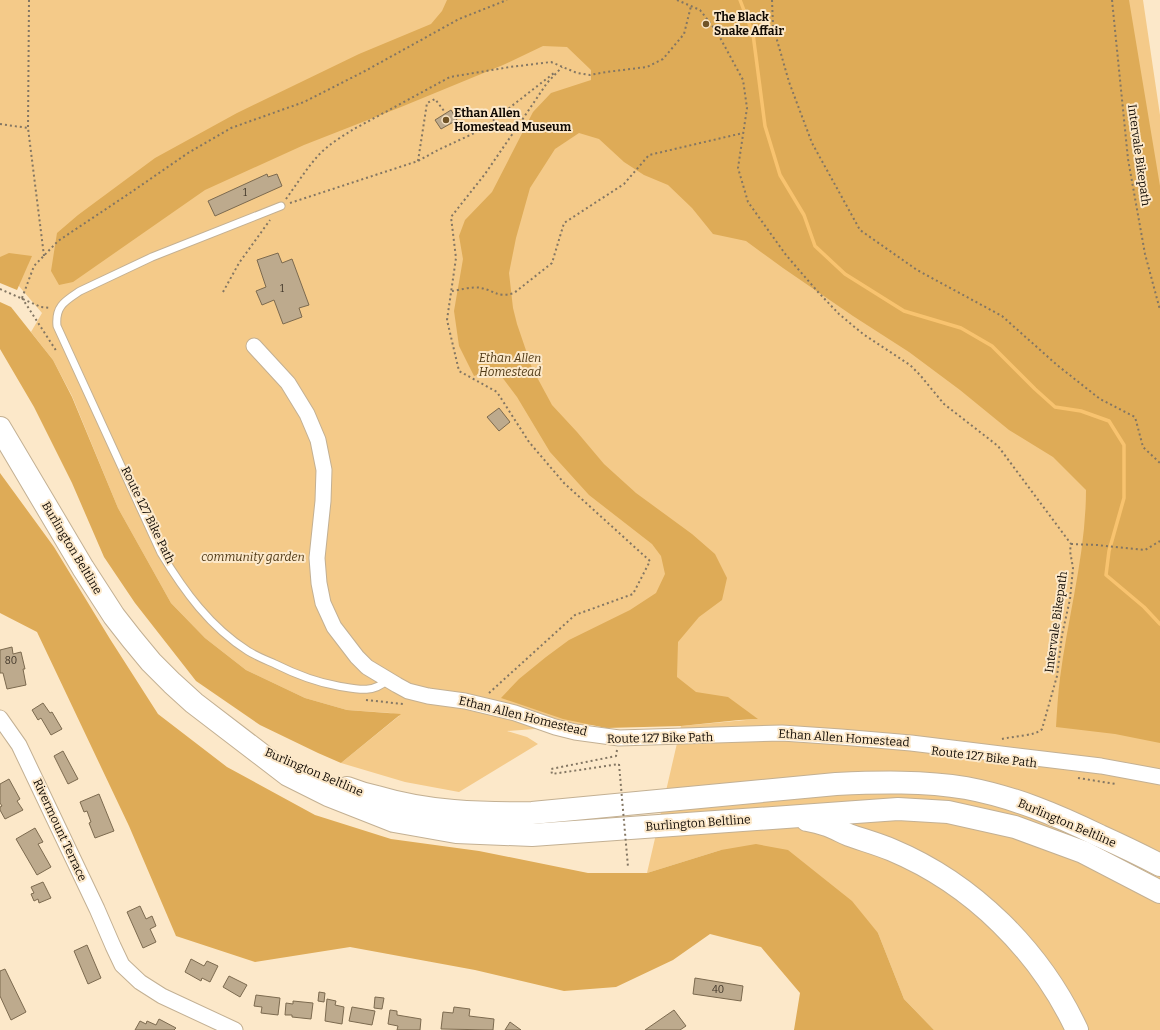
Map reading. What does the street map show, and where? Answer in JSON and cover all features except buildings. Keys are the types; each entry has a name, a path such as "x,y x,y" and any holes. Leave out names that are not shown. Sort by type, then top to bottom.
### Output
{"main road":[{"name":"Burlington Beltline","path":"0,428 83,568 114,616 151,662 194,703 288,775 328,795 394,821 456,832 532,835 898,809 948,812 1015,827 1083,852 1160,892"},
{"name":"Burlington Beltline","path":"243,740 354,791 397,803 425,808 466,812 532,812 836,784 874,782 959,787 992,794 1043,810 1160,865"},
{"path":"794,816 826,824 849,835 892,850 918,862 938,874 990,912 1030,954 1062,1002 1077,1030"}],"street":[{"name":"Ethan Allen Homestead","path":"254,346 288,383 307,414 318,440 324,470 323,501 317,558 319,583 323,603 334,627 348,647 367,666 387,680 408,691 428,696 465,700 515,713 555,727 575,732 619,738 782,733 911,743 1101,766 1160,777"},
{"name":"Rivermount Terrace","path":"0,718 19,745 122,965 140,982 162,996 235,1030"}],"lane":[{"path":"281,206 152,257 80,291 59,308 56,317 57,326 162,553 175,576 207,617 224,633 248,651 319,683 361,690 381,686 387,680"}],"path":[{"path":"29,0 28,128 44,256"},
{"path":"22,298 34,266 58,240 188,153 231,128 304,102 459,19 507,0"},
{"path":"677,0 700,10 717,32 743,80 747,108 738,168 748,202 786,255 818,292 839,314 863,334 910,365 944,404 998,446 1070,544 1145,550 1160,541"},
{"path":"772,0 773,26 789,82 809,136 860,230 917,270 1002,316 1058,365 1100,398 1135,418 1143,447 1160,464"},
{"name":"Intervale Bikepath","path":"1112,0 1128,159 1145,254 1160,310"},
{"path":"223,292 239,263 316,157 341,137 354,129 450,77 551,62 578,73 590,75 647,68 663,59 684,34 691,6"},
{"path":"281,206 418,161 481,130 562,67"},
{"path":"478,704 575,615 633,594 650,562 564,483 529,442 497,392 459,371 447,320 456,258 451,217 485,174 547,83 562,67"},
{"path":"418,161 427,103 435,100 444,111"},
{"path":"0,124 28,128"},
{"path":"452,291 480,288 500,295 514,293 552,263 564,223 624,184 649,155 743,133"},
{"path":"0,289 41,307 59,308"},
{"path":"22,298 59,355"},
{"name":"Intervale Bikepath","path":"985,752 997,741 1006,738 1033,734 1040,732 1042,729 1057,676 1062,635 1070,599 1073,568 1070,544"},
{"path":"360,699 410,705"},
{"path":"617,749 616,756 550,769 552,774 619,764 628,867"},
{"path":"1073,778 1120,784"}],"green space":[{"name":"Ethan Allen Homestead","path":"0,0 1143,0 1160,115 1160,1030 934,1030 904,999 878,933 721,850 647,873 681,726 757,719 749,713 507,731 527,737 538,744 459,792 405,782 341,763 399,716 390,713 347,710 305,698 246,670 205,638 171,603 118,508 72,396 53,360 31,332 42,313 0,264"},
{"path":"447,0 1129,0 1160,186 1160,743 1115,734 1056,727 1063,655 1080,561 1086,490 1053,457 1009,430 960,390 909,352 853,316 746,241 713,234 692,208 668,185 644,175 624,162 599,139 579,133 555,149 530,188 516,238 509,273 513,308 517,324 532,368 552,405 604,464 636,493 692,534 715,554 727,578 722,600 699,617 678,642 677,677 696,692 728,697 758,719 681,726 606,728 563,719 501,698 519,679 569,640 630,610 656,593 665,574 661,556 652,544 589,495 550,452 517,397 496,369 474,376 459,346 454,311 463,259 459,236 465,220 492,192 533,112 551,93 591,80 591,70 567,47 543,46 503,65 304,145 205,190 73,282 59,285 51,271 57,233 78,215 155,158 237,113 359,54 431,24 442,11"},
{"path":"9,253 32,256 17,290 0,283 0,257"},
{"path":"0,302 11,307 53,360 72,397 118,508 171,603 205,638 246,670 305,698 347,710 401,714 341,763 260,725 196,681 135,603 104,557 72,483 34,407 0,349"},
{"path":"0,473 54,547 158,714 227,767 315,815 391,839 479,851 588,873 647,873 721,850 756,844 788,850 852,901 878,933 904,999 934,1030 794,1030 800,993 761,947 710,934 673,960 616,987 564,991 475,970 350,947 255,962 176,936 129,826 37,632 0,613"}],"waterway":[{"path":"740,0 753,34 765,126 780,175 804,215 815,246 845,274 904,311 961,328 992,346 1055,407 1081,411 1109,421 1124,445 1124,498 1109,551 1106,575 1144,607 1160,624"}],"place":[{"name":"The Black Snake Affair","path":"706,24"},
{"name":"Ethan Allen Homestead Museum","path":"446,120"}],"park label":[{"name":"community garden","path":"253,557"}]}
